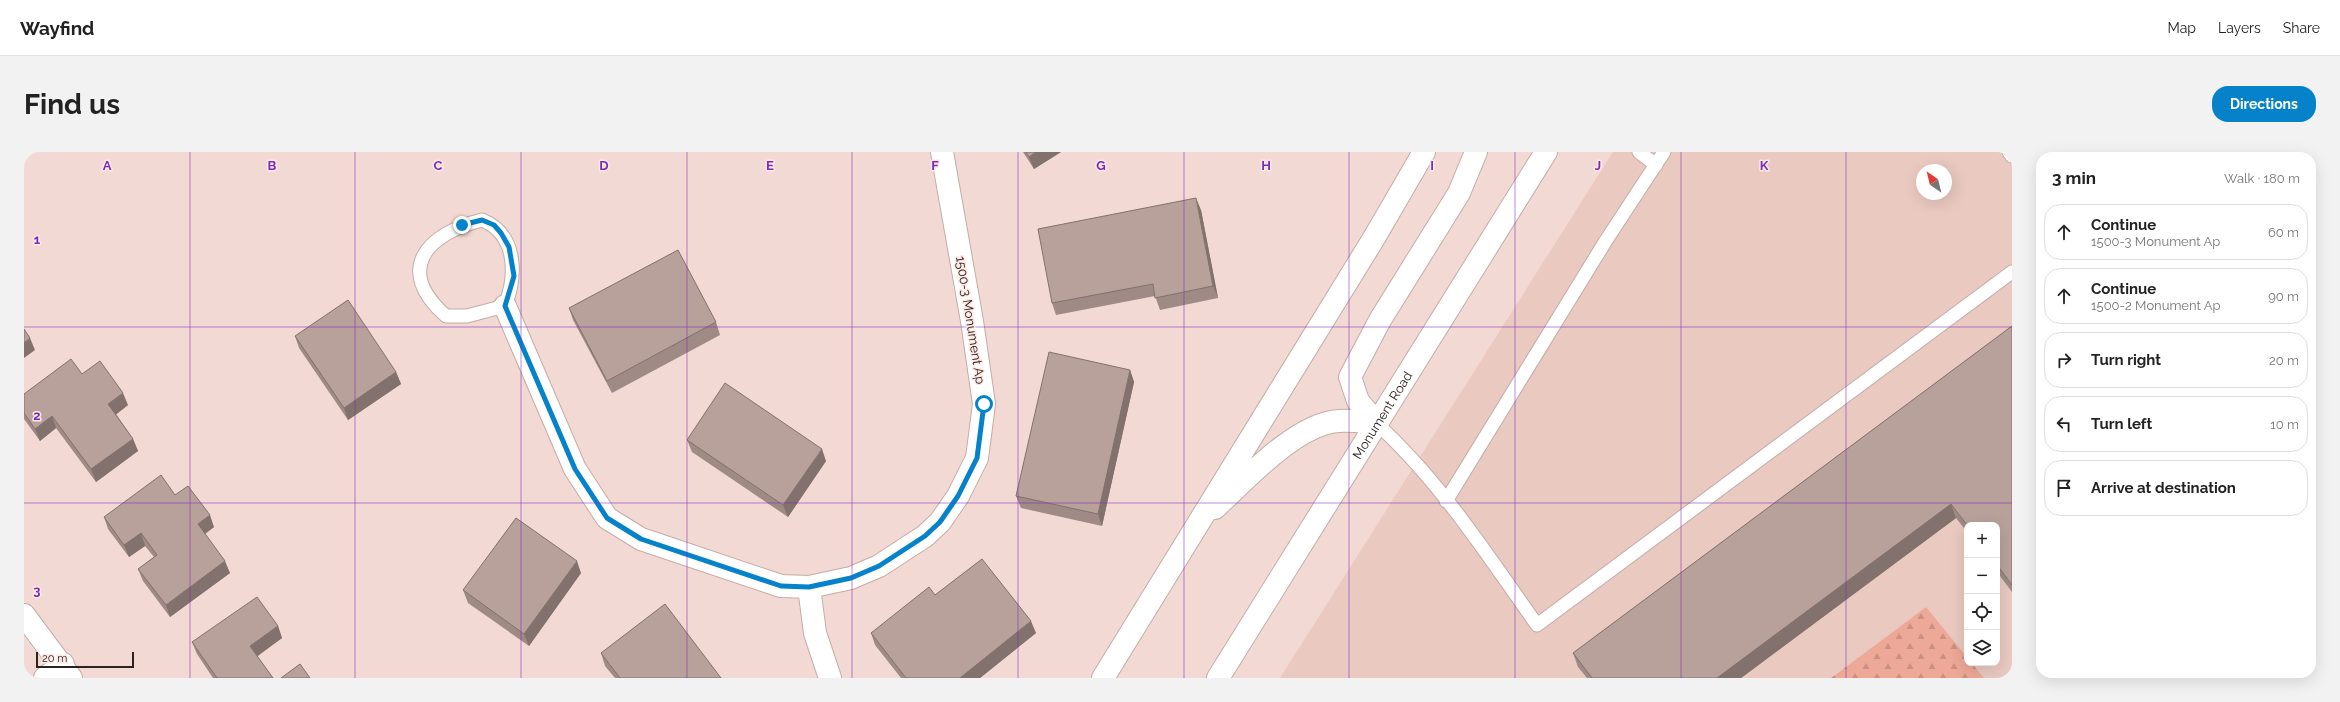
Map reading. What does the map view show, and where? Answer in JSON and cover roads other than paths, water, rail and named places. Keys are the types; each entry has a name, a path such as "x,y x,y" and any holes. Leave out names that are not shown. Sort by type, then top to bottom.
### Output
{"main road":[{"name":"1500-3 Monument Ap","path":"505,306 575,469 607,518 641,539 781,586 809,587 851,578 879,566 925,536 940,522 958,496 977,458 984,404 942,152"},
{"path":"1103,678 1370,245 1424,152"},
{"path":"1376,423 1358,401 1350,377 1380,320 1459,193 1476,152"},
{"name":"Monument Road","path":"1218,678 1546,152"},
{"path":"1196,526 1274,454 1304,432 1338,421 1376,423"},
{"path":"809,587 815,633 830,678"},
{"path":"24,615 67,671 45,678"}],"lane":[{"path":"1638,152 1656,165"},
{"path":"1446,501 1605,242 1664,152"},
{"path":"2009,152 2012,156"},
{"path":"482,220 494,225 501,233 509,247 514,276 505,306 467,316 446,316 430,302 420,281 422,259 430,245 445,233 462,225 482,220"},
{"path":"1376,423 1402,447 1446,501 1537,625 2012,272"}]}
